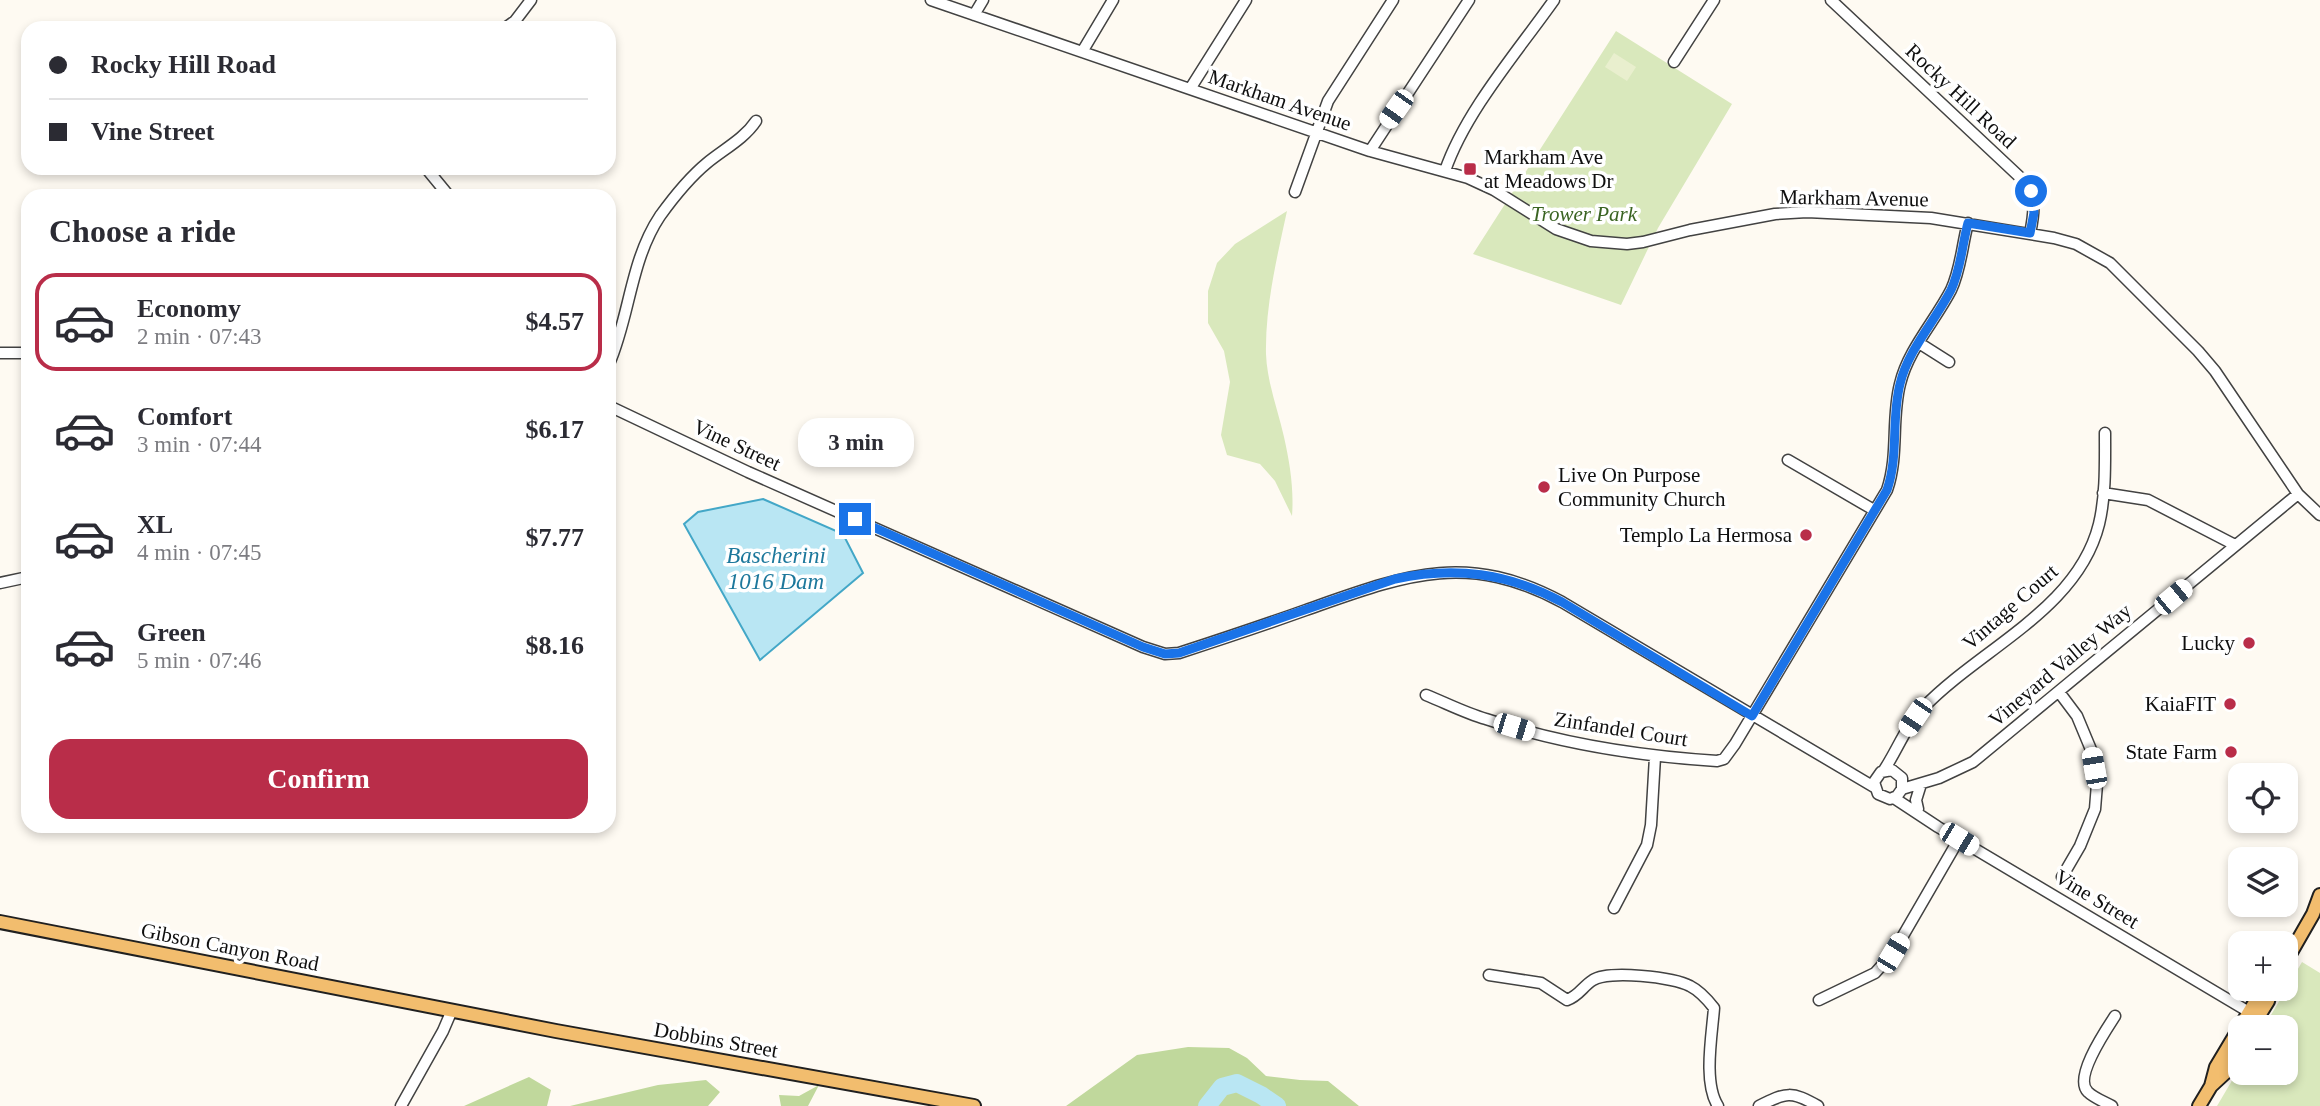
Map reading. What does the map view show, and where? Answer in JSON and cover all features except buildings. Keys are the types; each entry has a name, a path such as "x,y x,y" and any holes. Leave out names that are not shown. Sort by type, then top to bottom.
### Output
{"main road":[{"path":"2298,942 2317,911 2320,895"},
{"name":"Gibson Canyon Road","path":"0,922 452,1010"},
{"path":"2211,1086 2216,1067 2256,1001"},
{"name":"Dobbins Street","path":"452,1010 974,1106"},
{"path":"2199,1106 2211,1086 2228,1068"}],"street":[{"path":"515,21 531,0"},
{"name":"Markham Avenue","path":"931,0 1370,151 1445,171 1494,190 1556,229 1575,237 1608,243 1643,242 1775,214 1807,212 1883,214 1968,223 2076,244 2095,253 2127,278 2198,351 2298,494 2320,515"},
{"path":"974,15 983,0"},
{"path":"1082,52 1113,0"},
{"path":"1190,89 1246,0"},
{"path":"1294,192 1328,100 1393,0"},
{"path":"1370,151 1469,0"},
{"path":"1445,171 1471,117 1554,0"},
{"path":"1674,62 1714,0"},
{"name":"Rocky Hill Road","path":"1830,0 2024,181 2034,202 2030,233"},
{"path":"616,346 622,331 632,280 660,216 705,164 750,130 756,121"},
{"path":"432,175 443,189"},
{"path":"1752,716 1887,490 1892,476 1899,385 1905,368 1951,290 1959,268 1968,223"},
{"path":"1919,344 1949,362"},
{"path":"0,353 21,353"},
{"name":"Vine Street","path":"616,409 748,472 1143,647 1165,654 1179,653 1395,579 1426,573 1475,573 1505,578 1544,592 1848,772 1891,780 1926,819"},
{"name":"Vintage Court","path":"1894,798 1891,780 1899,746 1905,732 1924,706 2049,603 2072,580 2094,541 2102,510 2105,433"},
{"path":"1788,460 1874,510"},
{"path":"2103,494 2148,500 2235,545"},
{"name":"Vineyard Valley Way","path":"1891,780 1921,784 1973,762 2298,494"},
{"path":"0,583 21,578"},
{"path":"2059,692 2077,716 2092,752 2097,784 2095,810 2063,877"},
{"name":"Zinfandel Court","path":"1426,695 1483,719 1599,749 1655,757 1717,761 1724,759 1752,716"},
{"path":"1614,908 1647,845 1651,825 1655,757"},
{"path":"1891,780 1939,778"},
{"name":"Vine Street","path":"1891,780 1881,797 1894,798 2249,1012"},
{"path":"1918,809 1916,800 1921,784"},
{"path":"1819,1000 1875,973 1893,953 1959,839"},
{"path":"1489,975 1541,983 1567,1000 1577,995 1594,979 1605,976 1679,981 1691,986 1714,1008 1710,1081 1718,1106"},
{"path":"401,1106 452,1010"},
{"path":"2112,1106 2088,1092 2083,1085 2084,1073 2115,1016"},
{"path":"1759,1106 1786,1094 1797,1094 1818,1106"}],"green space":[{"name":"Trower Park","path":"1616,31 1732,104 1658,228 1621,305 1473,254"},
{"path":"1614,53 1636,67 1627,81 1605,67"},
{"path":"1287,211 1270,300 1266,354 1290,467 1292,516 1275,481 1260,464 1227,455 1221,435 1230,382 1224,351 1208,323 1208,291 1217,263 1235,244"},
{"path":"2302,962 2320,973 2320,1106 2217,1106 2229,1085 2298,1085 2298,1015 2271,1015 2279,1001 2298,1001 2298,969"},
{"path":"1188,1047 1229,1048 1247,1058 1266,1076 1328,1081 1359,1106 1066,1106 1137,1055"},
{"path":"529,1077 551,1090 547,1106 464,1106"},
{"path":"706,1080 720,1092 708,1106 570,1106 658,1085"},
{"path":"819,1085 808,1106 781,1106 779,1095 799,1096"}],"water":[{"name":"Bascherini 1016 Dam","path":"763,499 843,534 863,573 760,660 684,524 698,512"}],"waterway":[{"path":"1207,1106 1222,1087 1237,1083 1277,1106"}],"place":[{"name":"Markham Ave at Meadows Dr","path":"1470,169"},
{"name":"Live On Purpose Community Church","path":"1544,487"},
{"name":"Templo La Hermosa","path":"1806,535"},
{"name":"Lucky","path":"2249,643"},
{"name":"KaiaFIT","path":"2230,704"},
{"name":"State Farm","path":"2231,752"}],"route":[{"path":"855,519 1143,647 1165,654 1179,653 1395,579 1454,571 1495,576 1532,587 1562,602 1752,716 1887,490 1892,476 1899,385 1905,368 1951,290 1957,275 1968,223 2030,233 2034,213 2031,191"}]}
